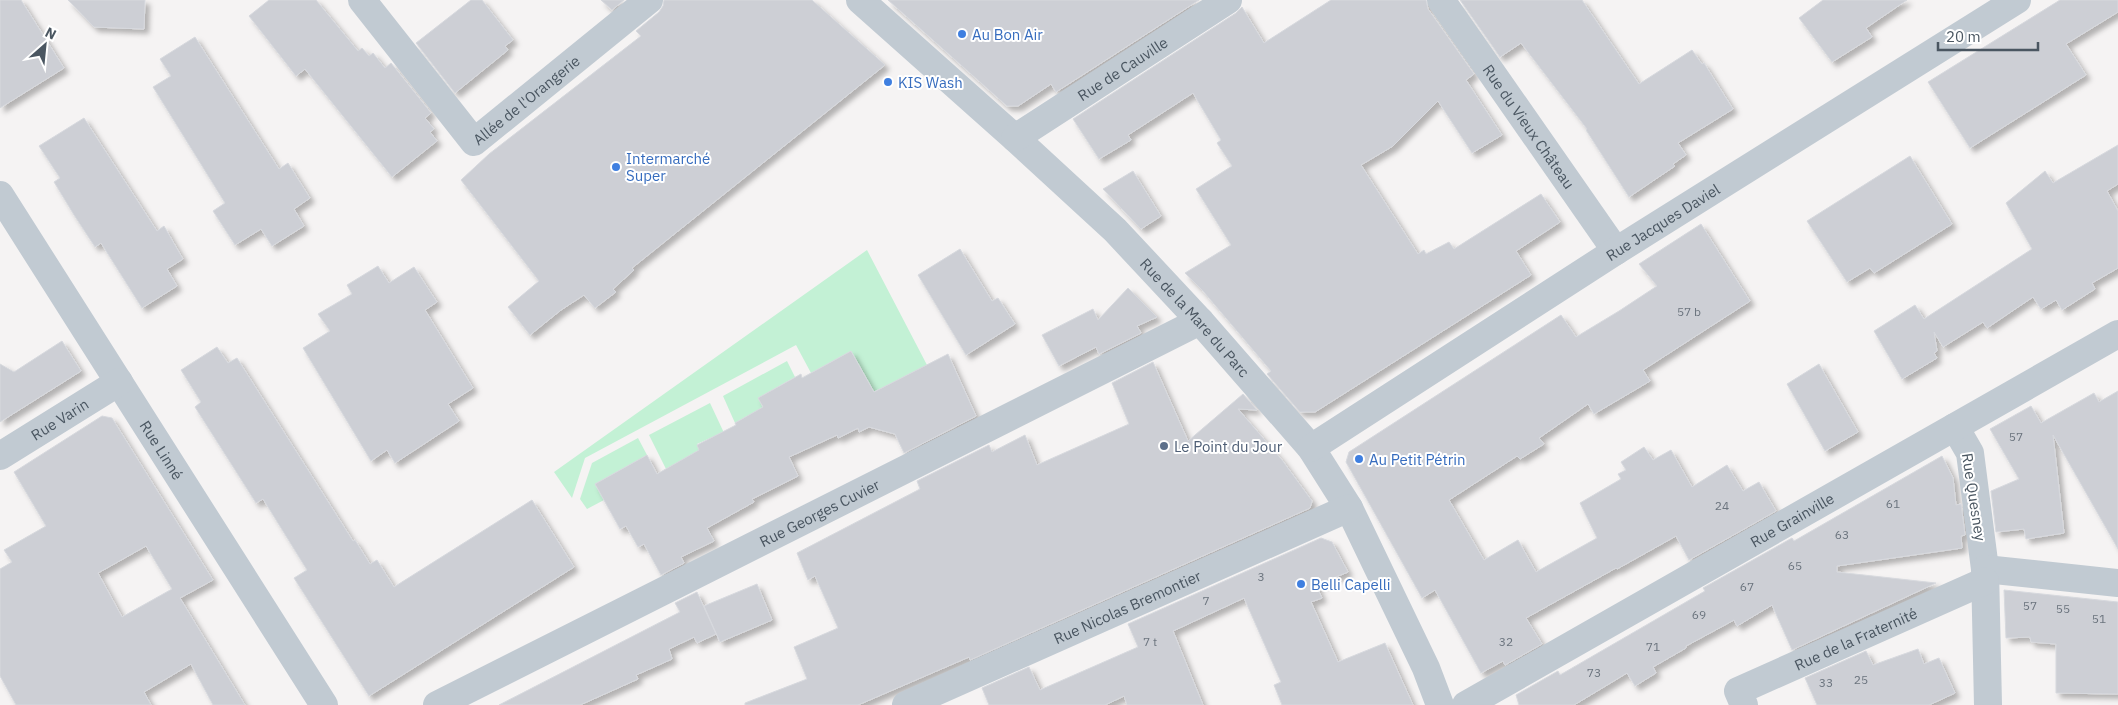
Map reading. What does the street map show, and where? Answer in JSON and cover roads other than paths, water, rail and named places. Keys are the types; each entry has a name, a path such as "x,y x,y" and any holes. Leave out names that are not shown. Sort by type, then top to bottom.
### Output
{"street":[{"name":"Allée de l'Orangerie","path":"362,0 474,142 649,0"},
{"name":"Rue de la Mare du Parc","path":"860,0 1115,230 1200,321 1311,448 1349,508 1426,668 1440,705"},
{"name":"Rue de Cauville","path":"1015,138 1228,0"},
{"name":"Rue du Vieux Château","path":"1441,0 1616,251"},
{"name":"Rue Jacques Daviel","path":"1311,448 1616,251 2016,0"},
{"name":"Rue Linné","path":"0,195 324,705"},
{"name":"Rue Georges Cuvier","path":"437,705 1200,321"},
{"name":"Rue Grainville","path":"1466,705 2118,334"},
{"name":"Rue Varin","path":"0,456 119,382"},
{"name":"Rue Quesney","path":"1955,427 1970,453 1985,575 1988,705"},
{"name":"Rue Nicolas Bremontier","path":"906,705 1349,508"},
{"path":"2074,577 2118,564"},
{"path":"1985,575 2074,577 2118,583"},
{"name":"Rue de la Fraternité","path":"1744,705 1738,691 1985,575"}],"place":[{"name":"Au Bon Air","path":"962,34"},
{"name":"KIS Wash","path":"888,82"},
{"name":"Intermarché Super","path":"616,167"},
{"name":"Le Point du Jour","path":"1164,446"},
{"name":"Au Petit Pétrin","path":"1359,459"},
{"name":"Belli Capelli","path":"1301,584"}]}
